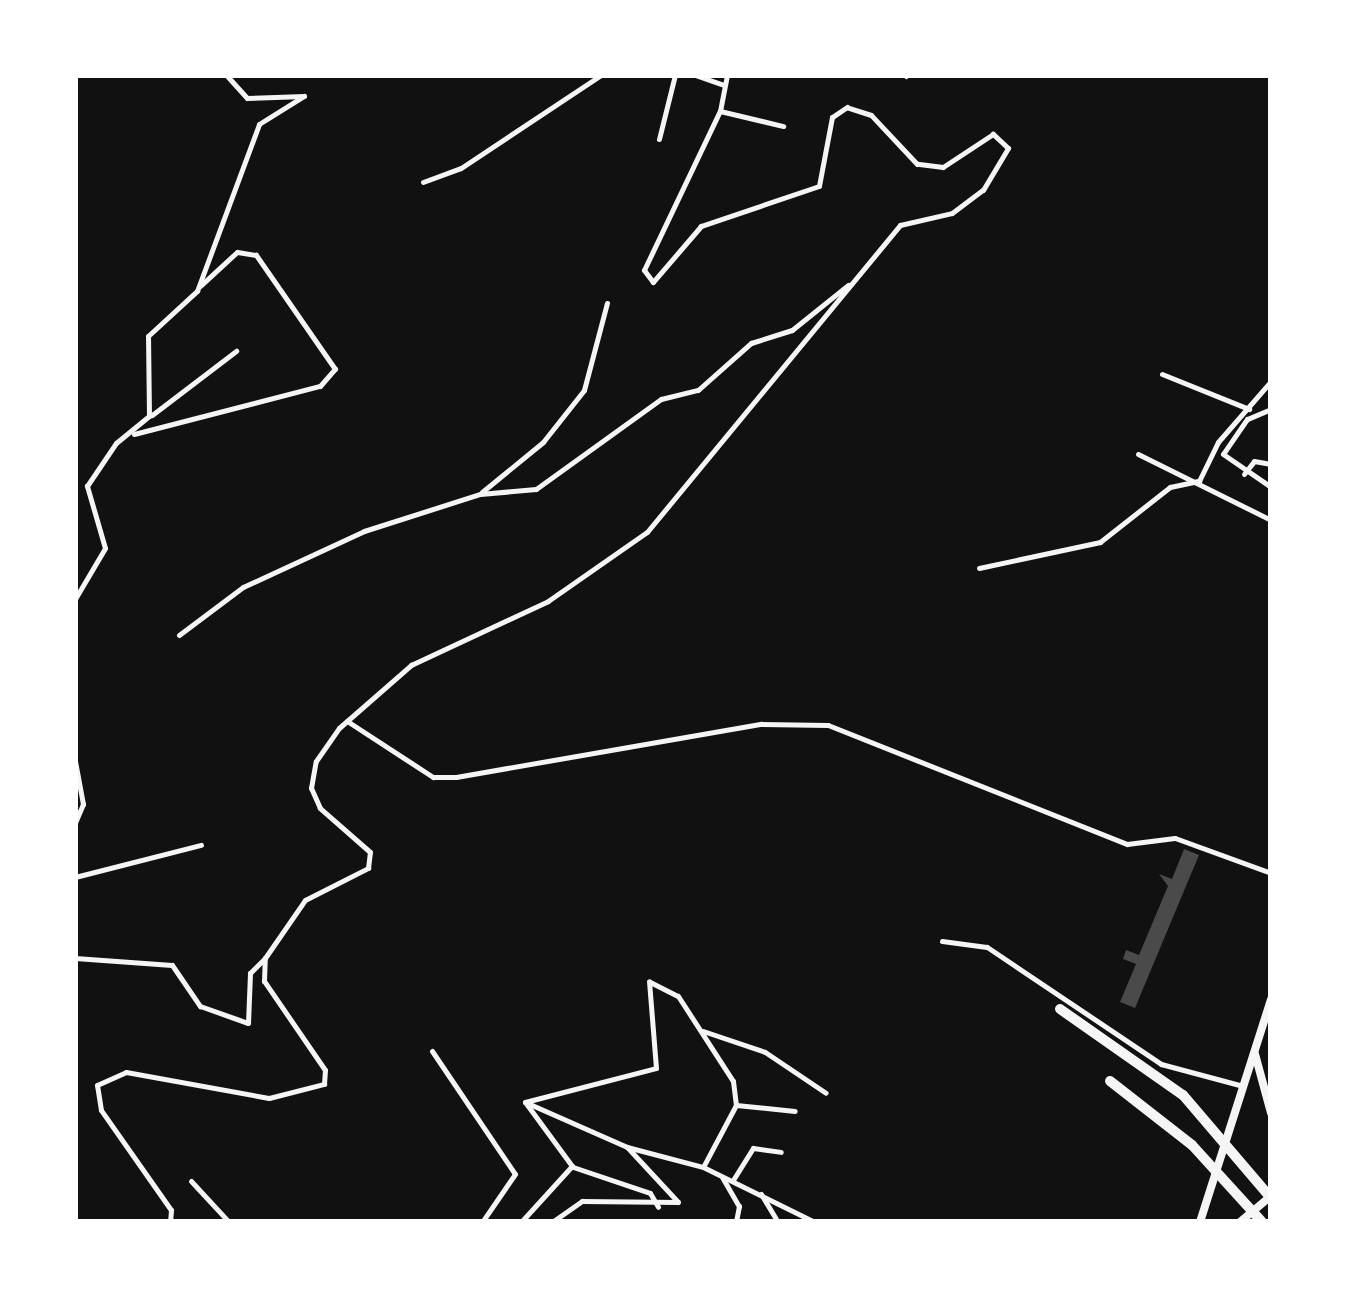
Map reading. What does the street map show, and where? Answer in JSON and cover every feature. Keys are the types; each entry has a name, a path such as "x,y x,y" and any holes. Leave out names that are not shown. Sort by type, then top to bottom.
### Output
{"highway":[{"path":"1060,1008 1158,1077 1271,1197"},
{"path":"1110,1081 1140,1100 1262,1222"}],"main road":[{"path":"1200,1222 1271,999"},
{"path":"1254,1050 1271,1113"},
{"path":"1240,1222 1271,1197"}],"street":[{"path":"200,286 252,134 304,96 248,98 226,75"},
{"path":"423,182 461,168 601,75"},
{"path":"659,139 675,75"},
{"path":"75,958 172,964 200,1006 248,1023 250,973 305,900 368,868 370,852 320,808 311,788 316,761 347,721 410,665 548,602 647,532 900,225 952,213 982,190 1008,148 1003,137 993,134 943,168 917,164 872,114 848,107 832,118 819,186 715,218 665,277 653,282 644,270 720,111 727,75"},
{"path":"694,77 724,85"},
{"path":"720,111 783,126"},
{"path":"131,434 320,386 335,370 256,255 237,252 148,336 149,416"},
{"path":"480,494 516,494 557,478 662,399 698,390 751,342 792,330 862,273"},
{"path":"179,635 275,570 480,494 543,442 584,390 603,346 607,303"},
{"path":"75,599 105,548 87,486 149,416 236,351"},
{"path":"1162,374 1249,409"},
{"path":"979,568 1100,542 1170,487 1199,480 1218,442 1271,382"},
{"path":"1271,410 1248,420 1223,454 1244,474 1271,487"},
{"path":"1138,454 1199,480 1271,520"},
{"path":"1244,474 1254,460 1271,464"},
{"path":"347,721 444,777 762,724 828,725 1127,844 1175,838 1271,873"},
{"path":"75,761 83,804 75,824"},
{"path":"75,877 201,845"},
{"path":"942,940 987,947 1161,1064 1245,1086"},
{"path":"170,1222 172,1210 101,1110 97,1084 126,1072 250,1098 317,1092 325,1070 264,981 264,958"},
{"path":"525,1102 656,1068 649,981 678,996 733,1080 736,1105 703,1167"},
{"path":"700,1030 765,1052 826,1093"},
{"path":"432,1050 515,1174 482,1222"},
{"path":"525,1102 627,1146 720,1174 815,1222"},
{"path":"525,1102 572,1166 650,1193 658,1206"},
{"path":"736,1105 794,1112"},
{"path":"552,1222 582,1202 673,1207 678,1194 627,1146"},
{"path":"733,1180 753,1148 780,1152"},
{"path":"521,1222 572,1166"},
{"path":"720,1174 739,1206 736,1222"},
{"path":"191,1182 230,1222"},
{"path":"760,1191 778,1222"}],"building":[{"path":"1184,849 1199,855 1135,1008 1120,1002 1136,964 1123,959 1126,950 1139,955 1168,886 1159,874 1172,879"}]}
